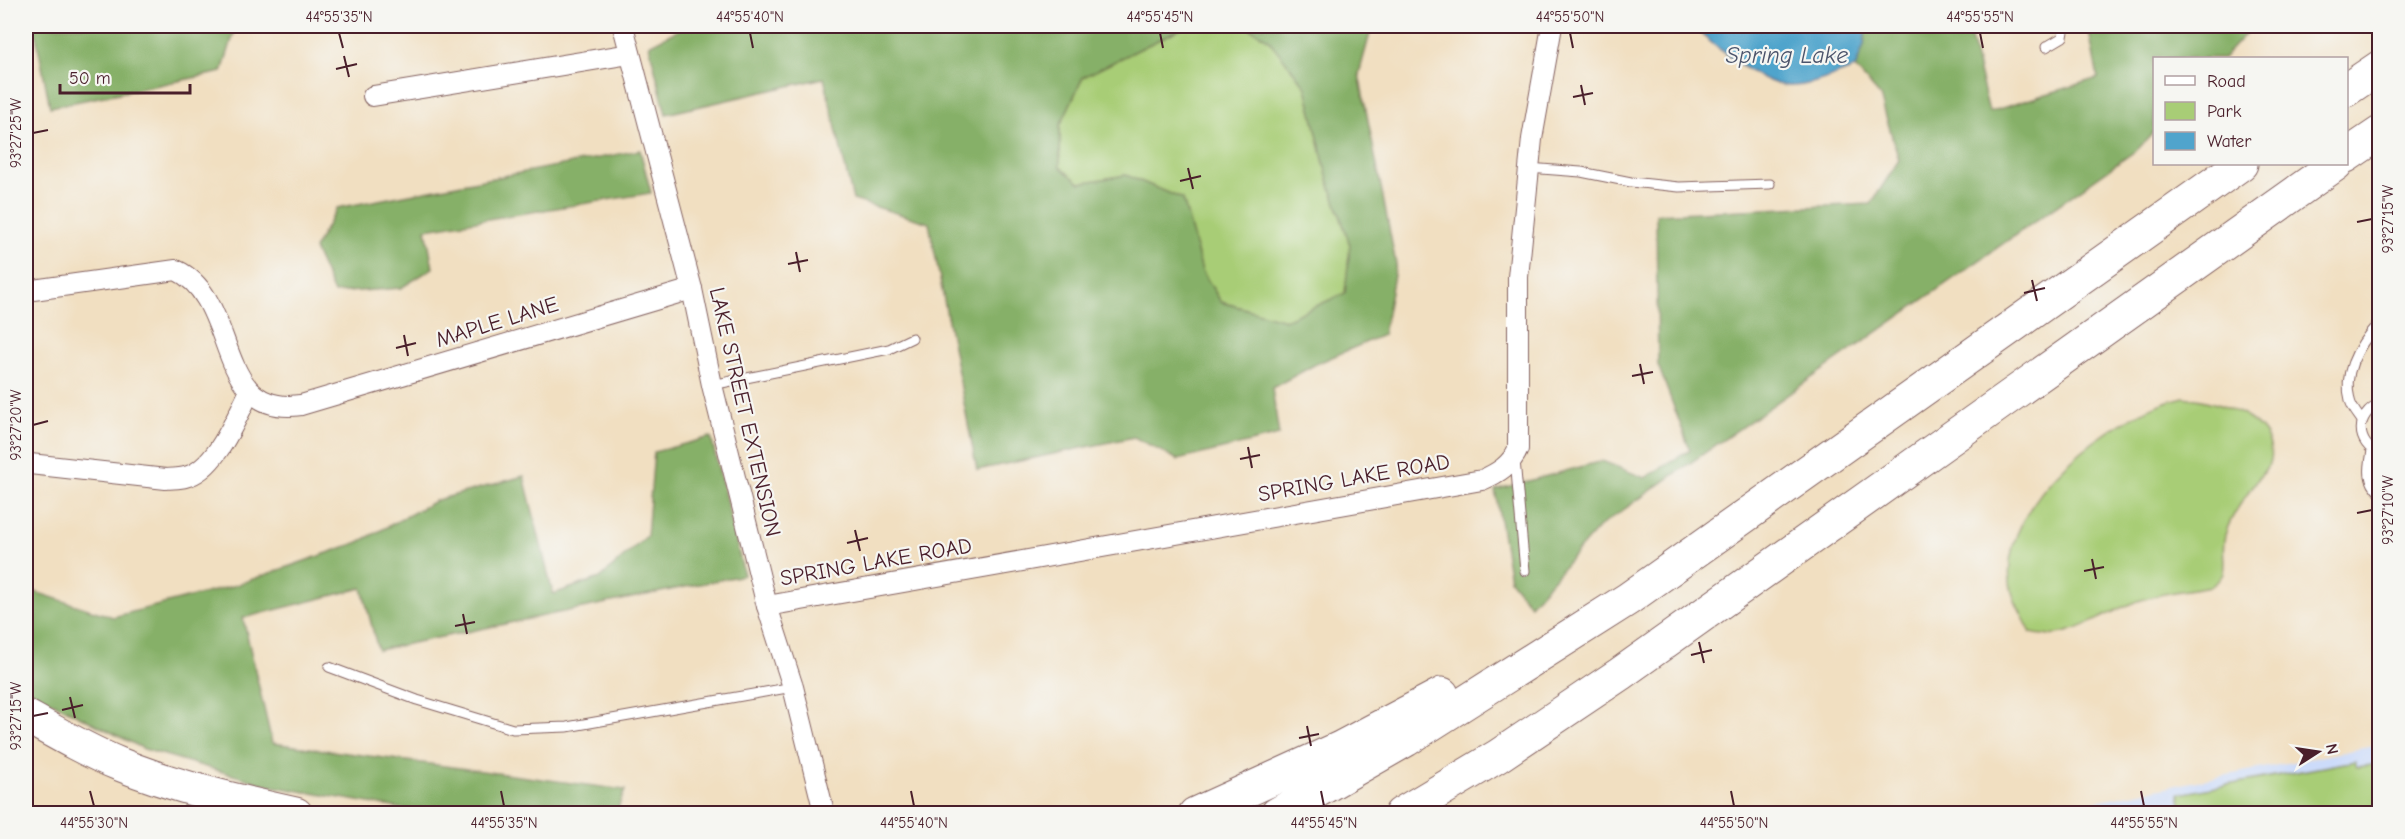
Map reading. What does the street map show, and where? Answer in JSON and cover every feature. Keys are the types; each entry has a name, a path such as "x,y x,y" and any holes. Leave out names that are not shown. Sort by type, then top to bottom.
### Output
{"highway":[{"path":"2348,89 2379,67"},
{"path":"2348,155 2379,133"},
{"path":"1277,813 1406,740 1628,599 2240,165"},
{"path":"1401,813 1420,805 1498,756 1630,668 2335,165"},
{"path":"1196,813 1340,748 1454,688 1506,676"},
{"path":"26,716 74,743 121,765 212,793 296,813"}],"street":[{"name":"LAKE STREET EXTENSION","path":"623,26 692,289 712,385 767,606 793,687 823,808"},
{"path":"1514,458 1518,449 1519,406 1518,277 1528,168 1552,26"},
{"path":"373,96 630,54"},
{"path":"26,291 176,270 191,277 204,292 240,378 249,393 217,452 204,467 187,477 166,478 30,464"},
{"name":"MAPLE LANE","path":"249,393 281,408 301,405 692,289"},
{"name":"SPRING LAKE ROAD","path":"767,606 1482,480 1494,475 1514,458"}],"lane":[{"path":"2046,46 2063,37 2065,26"},
{"path":"1528,168 1581,172 1631,182 1679,187 1770,184"},
{"path":"2362,421 2350,400 2349,376 2362,340 2379,321"},
{"path":"712,385 889,349 912,338"},
{"path":"2379,404 2366,413 2362,421 2362,438 2376,453 2368,470 2372,486 2379,493"},
{"path":"1514,458 1525,571"},
{"path":"328,667 417,700 513,729 567,727 793,687"}],"shaded area":[{"path":"2379,745 2379,813 2035,813"}],"green space":[{"path":"34,26 236,26 222,72 50,107"},
{"path":"686,26 1186,26 1083,77 1060,126 1060,167 1080,183 1126,175 1183,199 1202,271 1221,302 1285,320 1345,293 1350,245 1327,176 1306,87 1268,39 1246,26 1372,26 1359,74 1396,264 1383,335 1316,364 1272,388 1279,435 1178,460 1134,437 977,470 929,223 853,200 824,78 666,114 649,45"},
{"path":"1186,26 1246,26 1268,39 1306,86 1327,176 1350,245 1346,293 1285,320 1221,302 1202,271 1183,199 1126,175 1080,183 1060,168 1060,126 1083,77"},
{"path":"1866,26 1968,26 1989,112 2098,78 2088,26 2242,26 2247,32 2224,57 2153,57 2153,133 2138,149 1599,527 1530,605 1510,580 1495,490 1602,461 1645,478 1690,450 1658,365 1656,214 1871,204 1899,160 1880,96 1855,68 1864,45"},
{"path":"640,150 651,193 426,229 433,268 401,288 334,293 314,249 337,208"},
{"path":"2184,397 2229,408 2244,416 2257,425 2266,436 2270,449 2269,464 2236,512 2226,532 2221,577 2211,586 2148,598 2075,629 2046,635 2031,633 2015,601 2010,582 2012,551 2023,521 2042,492 2067,465 2095,441 2125,421 2156,406"},
{"path":"711,437 744,575 378,650 362,588 243,618 272,743 625,790 616,813 427,813 271,786 144,749 26,689 26,589 113,617 233,586 359,542 437,500 524,476 553,594 600,578 647,536 654,452"},
{"path":"2355,761 2357,767 2379,764 2379,813 2183,813 2179,794"}],"water":[{"name":"Spring Lake","path":"1691,26 1866,26 1864,45 1855,68 1813,83 1788,86 1776,84 1750,71"}]}
